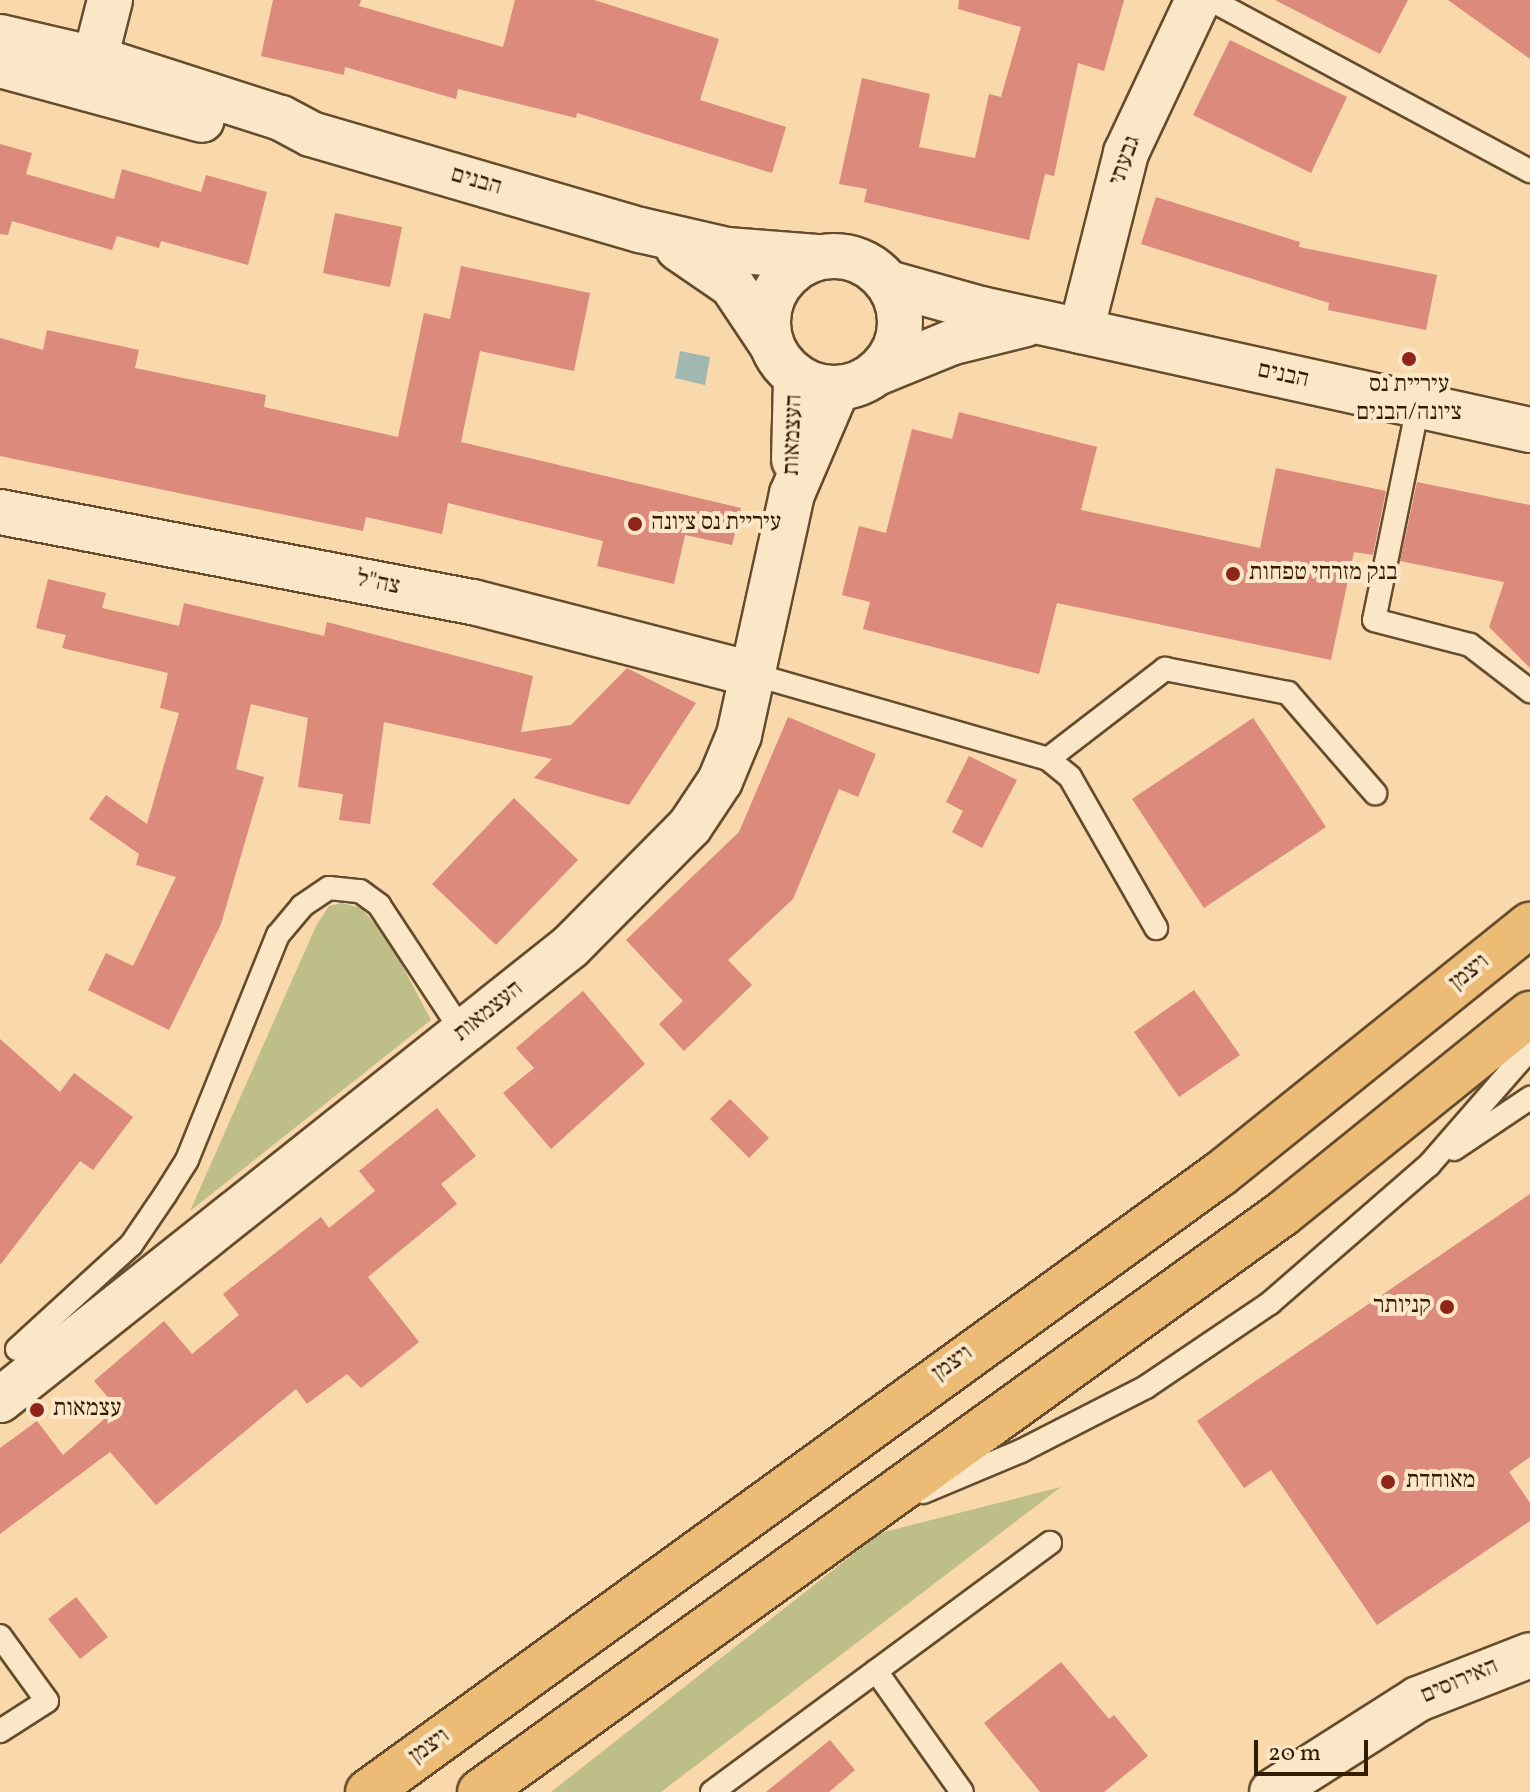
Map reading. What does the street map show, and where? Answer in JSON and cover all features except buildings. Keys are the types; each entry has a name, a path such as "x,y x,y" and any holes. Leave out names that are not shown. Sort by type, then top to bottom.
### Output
{"main road":[{"name":"ויצמן","path":"368,1792 1220,1174 1530,925"},
{"path":"480,1792 1282,1214 1530,1014"}],"street":[{"path":"95,59 110,0"},
{"name":"גבעתי","path":"1081,331 1126,153 1198,0"},
{"name":"הבנים","path":"0,37 95,59 281,118 311,134 640,230 727,250 817,257"},
{"name":"הבנים","path":"0,65 168,113 276,135 311,134"},
{"name":"הבנים","path":"640,230 703,261 732,285 770,342"},
{"path":"817,257 856,259 888,283 897,300 900,330 890,358 877,373 837,389 796,376 770,342 767,321 776,290 797,266 817,257"},
{"name":"הבנים","path":"888,283 1037,321 1530,430"},
{"name":"הבנים","path":"877,373 959,341 1037,321"},
{"name":"העצמאות","path":"0,1400 570,947 690,826 720,781 739,735 792,494 796,376"},
{"name":"העצמאות","path":"792,494 837,389"},
{"name":"צה\"ל","path":"3,523 473,602 752,674"},
{"name":"האירוסים","path":"1272,1792 1418,1699 1530,1655"}],"lane":[{"path":"1211,0 1530,171"},
{"path":"1418,406 1374,620 1470,645 1530,691"},
{"path":"1048,759 1165,669 1288,693 1375,793"},
{"path":"752,674 1048,759 1070,777 1156,928"},
{"path":"17,1349 131,1245 165,1195 187,1160 278,935 311,900 329,888 360,891 379,905 463,1033"},
{"path":"1429,1165 1530,1049"},
{"path":"848,1524 1021,1451 1146,1387 1270,1303 1429,1165 1530,1098"},
{"path":"712,1792 1050,1543"},
{"path":"0,1636 47,1701 0,1731"},
{"path":"876,1671 962,1792"}],"green space":[{"path":"342,903 361,908 387,937 431,1020 190,1211 316,926 329,906"},
{"path":"1061,1487 661,1792 551,1792 880,1533"}],"water":[{"path":"680,351 710,357 705,385 675,378"}],"place":[{"name":"עיריית נס ציונה/הבנים","path":"1409,359"},
{"name":"עיריית נס ציונה","path":"635,524"},
{"name":"בנק מזרחי טפחות","path":"1233,574"},
{"name":"קניותר","path":"1447,1307"},
{"name":"עצמאות","path":"37,1410"},
{"name":"מאוחדת","path":"1388,1482"}]}
